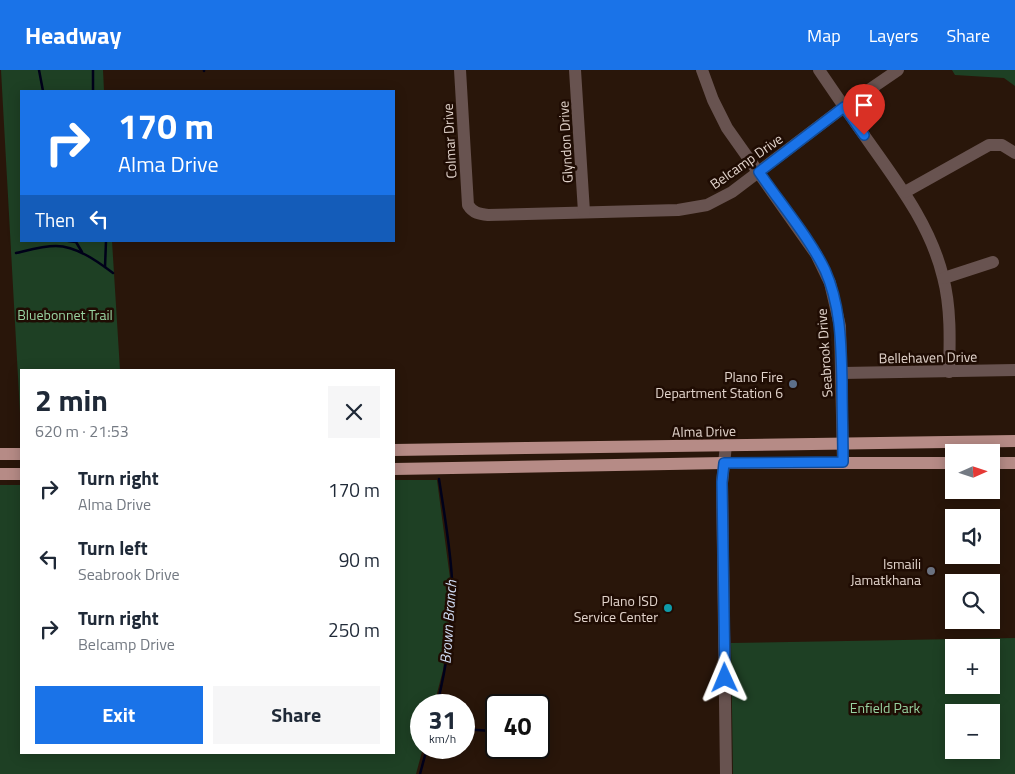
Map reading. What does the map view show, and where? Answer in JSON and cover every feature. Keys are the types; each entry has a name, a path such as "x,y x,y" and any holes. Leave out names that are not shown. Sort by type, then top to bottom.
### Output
{"main road":[{"name":"Alma Drive","path":"395,450 1015,441"},
{"path":"522,448 524,466"},
{"path":"0,454 20,454"},
{"path":"395,469 724,463 945,463"},
{"path":"1000,463 1015,463"},
{"path":"0,474 20,474"}],"street":[{"name":"Colmar Drive","path":"460,70 466,194 470,209"},
{"name":"Glyndon Drive","path":"576,70 584,212"},
{"name":"Seabrook Drive","path":"702,70 720,115 816,254 825,271 834,296 840,326 843,462"},
{"path":"819,70 905,192 938,258 944,278 949,326 949,372"},
{"name":"Belcamp Drive","path":"470,209 488,215 695,208 719,200 844,107 898,70"},
{"path":"905,192 988,145 1002,145 1015,153"},
{"path":"944,278 993,262"},
{"name":"Bellehaven Drive","path":"842,373 1015,370"},
{"path":"726,445 722,482 726,774"}],"green space":[{"name":"Bluebonnet Trail","path":"1,70 103,70 104,90 20,90 20,242 112,242 120,369 20,369 20,413"},
{"path":"952,70 1015,70 1015,86 1004,78 955,75"},
{"path":"395,480 437,480 450,578 449,621 443,670 437,694 410,694 410,759 420,759 416,774 0,774 0,485 20,485 20,754 395,754"},
{"name":"Enfield Park","path":"1015,638 1015,774 733,774 731,643 945,639 945,694 1000,694 1000,639 958,639"}],"waterway":[{"path":"39,70 43,90"},
{"path":"93,70 93,90"},
{"path":"76,242 82,252"},
{"path":"105,267 106,242"},
{"path":"16,253 36,248 64,247 79,251 113,273"},
{"name":"Brown Branch","path":"439,479 452,579 452,611 449,642 439,694"},
{"path":"475,730 485,731"},
{"name":"Brown Branch","path":"420,774 424,759"}],"place":[{"name":"Plano Fire Department Station 6","path":"793,384"},
{"name":"Ismaili Jamatkhana","path":"931,571"},
{"name":"Plano ISD Service Center","path":"668,608"}],"route":[{"path":"725,678 722,482 724,463 843,462 840,326 834,296 825,271 816,254 759,172 844,107 864,135"}]}
